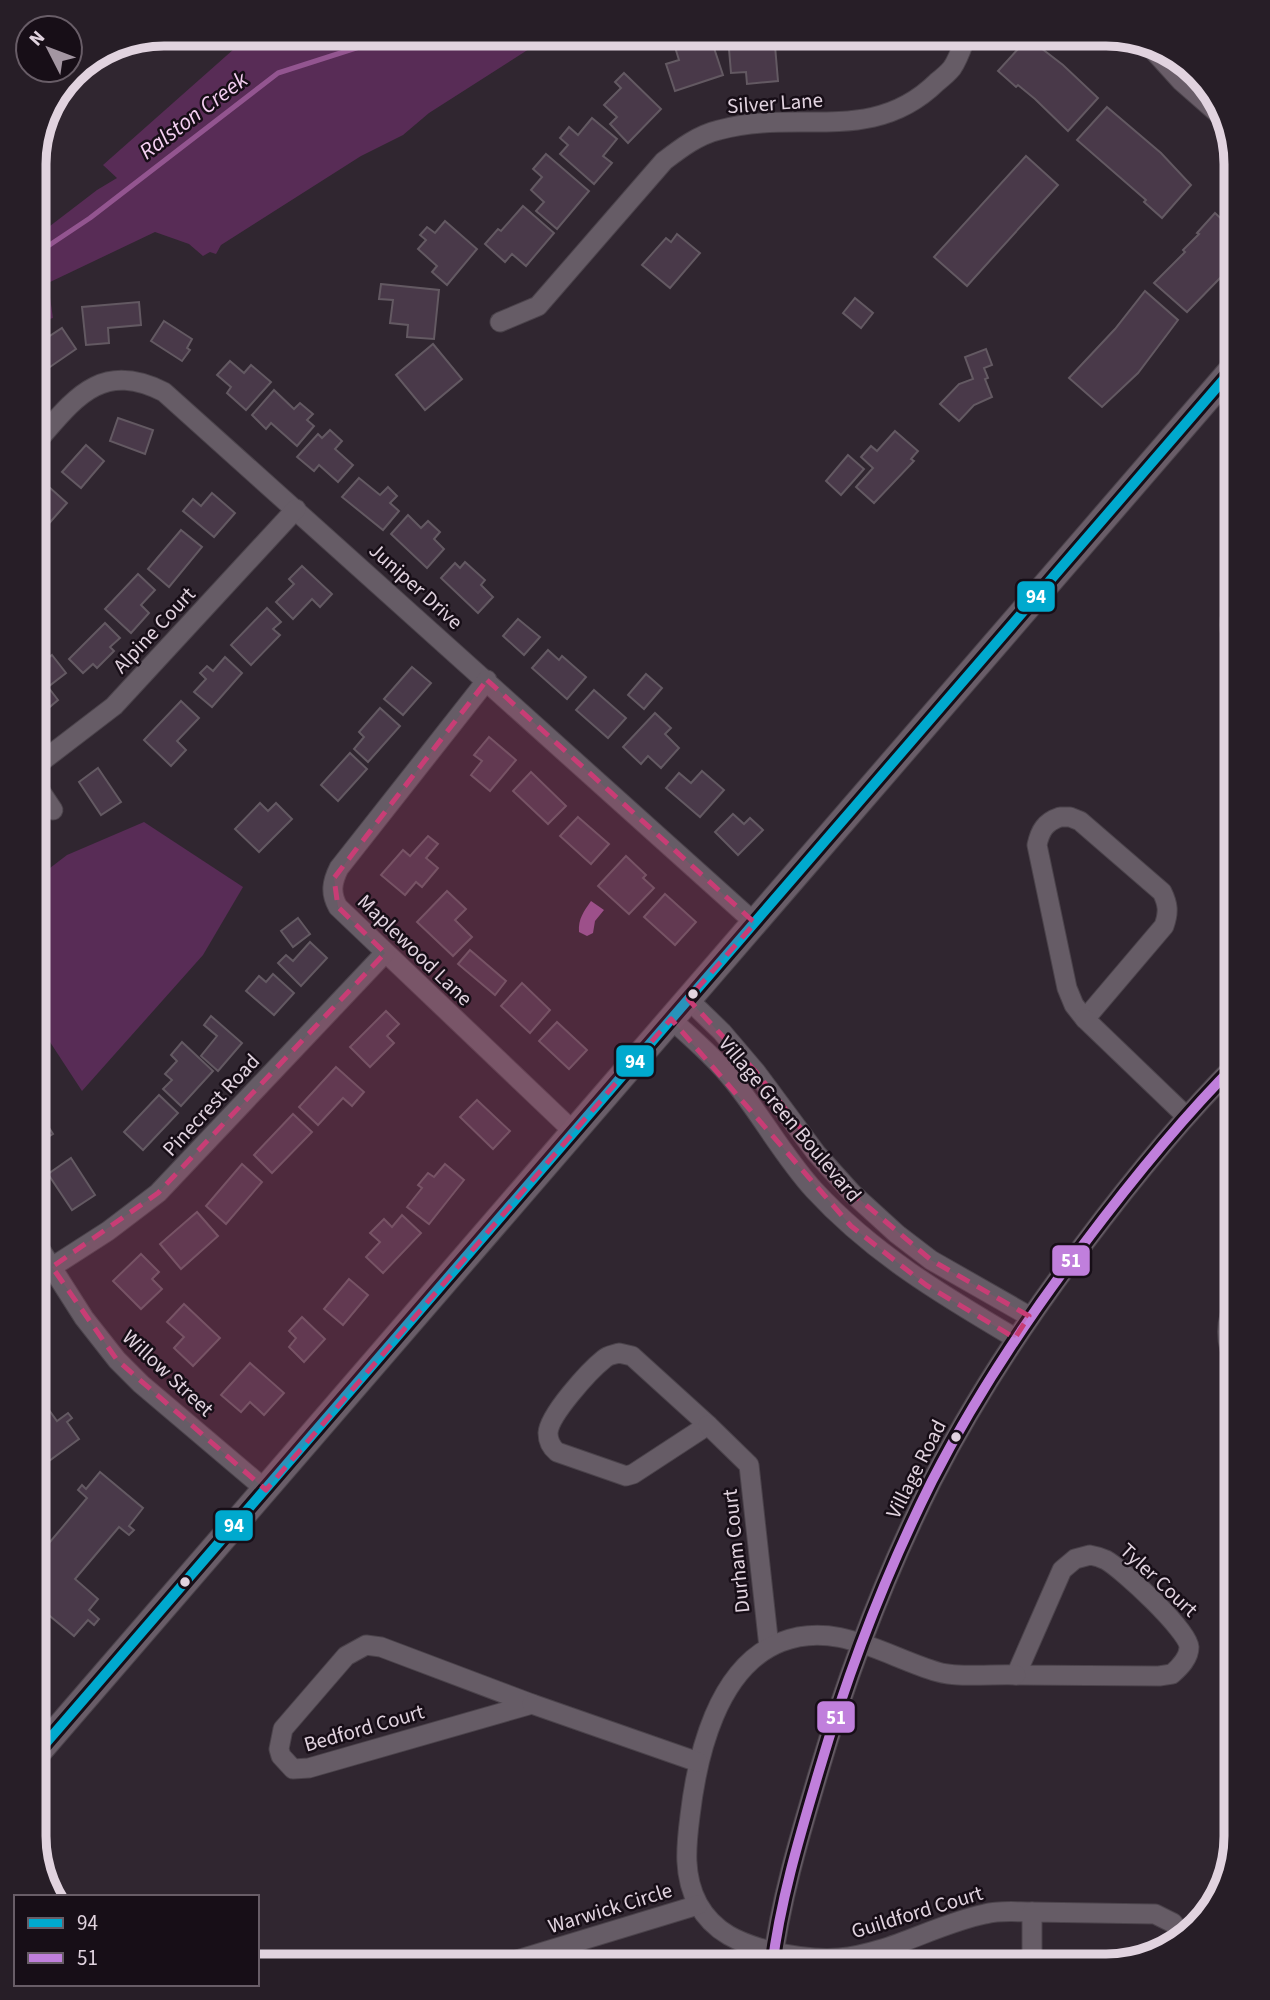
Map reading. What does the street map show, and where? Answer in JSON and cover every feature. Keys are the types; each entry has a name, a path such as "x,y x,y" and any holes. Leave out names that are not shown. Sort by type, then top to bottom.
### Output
{"main road":[{"path":"1171,64 1203,96"},
{"path":"46,1743 1224,378"}],"street":[{"name":"Silver Lane","path":"500,322 538,306 664,161 687,144 717,130 750,123 860,121 894,113 922,97 953,67 962,46"},
{"name":"Juniper Drive","path":"46,432 73,402 95,385 126,380 141,382 174,399 755,923"},
{"name":"Alpine Court","path":"46,758 114,706 296,509"},
{"name":"Maplewood Lane","path":"487,680 347,857 334,878 331,888 333,899 384,953 573,1132"},
{"path":"46,800 53,810"},
{"path":"1085,1019 1164,926 1168,914 1167,902 1162,892 1080,821 1060,817 1044,826 1037,845 1074,1005 1085,1019 1186,1115"},
{"name":"Pinecrest Road","path":"52,1267 159,1193 384,953"},
{"name":"Village Green Boulevard","path":"680,1009 722,1032 756,1072 816,1153 861,1202 897,1234 931,1260 1029,1316"},
{"name":"Village Green Boulevard","path":"680,1009 787,1157 850,1226 889,1259 926,1285 1015,1338"},
{"name":"Village Road","path":"774,1954 803,1824 835,1716 863,1642 932,1481 1029,1316 1133,1177 1186,1115 1224,1076"},
{"name":"Willow Street","path":"46,1258 84,1318 117,1360 141,1384 266,1490"},
{"name":"Durham Court","path":"708,1425 626,1476 557,1452 552,1448 548,1437 552,1421 564,1403 607,1356 619,1353 632,1356 708,1425 749,1465 769,1647"},
{"name":"Tyler Court","path":"769,1647 808,1635 836,1637 863,1642 938,1672 953,1675 1016,1675 1172,1674 1188,1656 1189,1646 1182,1631 1136,1584 1107,1560 1090,1555 1075,1559 1062,1570 1016,1675"},
{"name":"Bedford Court","path":"532,1704 298,1770 285,1761 279,1749 283,1729 346,1656 366,1645 381,1647 698,1762"},
{"path":"698,1905 691,1888 686,1851 698,1762 725,1696 743,1670 769,1647"},
{"name":"Guildford Court","path":"698,1905 726,1936 764,1954"},
{"name":"Warwick Circle","path":"537,1954 698,1905"},
{"path":"1032,1912 1032,1954"},
{"name":"Guildford Court","path":"856,1954 984,1914 1155,1914 1173,1923 1178,1930"}],"highlighted area":[{"path":"487,680 755,923 688,999 756,1072 852,1193 931,1260 1029,1316 1015,1338 926,1285 851,1226 671,1019 266,1490 117,1360 52,1267 158,1193 385,953 338,907 334,878"}],"shaded area":[{"path":"237,46 534,46 429,113 403,135 361,156 221,245 216,254 210,252 203,256 189,244 155,232 48,283 53,318 46,320 46,229 117,178 103,165"},
{"path":"144,822 243,887 203,955 82,1091 46,1036 46,871 67,855"},
{"path":"591,901 604,910 595,921 593,933 587,936 579,932 579,923"}],"building":[{"path":"675,46 713,46 723,75 675,91 666,64 679,60"},
{"path":"729,46 775,46 778,81 747,84 746,72 731,73"},
{"path":"1021,46 1038,46 1098,98 1068,131 1035,99 998,71"},
{"path":"624,73 661,109 628,143 610,124 617,117 604,105 621,88 615,82"},
{"path":"1107,107 1161,153 1191,185 1162,218 1144,202 1146,200 1077,140"},
{"path":"592,118 617,139 603,156 612,163 594,184 560,154 568,145 560,138 569,127 578,135"},
{"path":"546,154 589,191 557,229 536,211 544,202 531,190 542,177 533,169"},
{"path":"1026,156 1058,185 967,286 934,257"},
{"path":"523,206 554,233 526,266 512,254 505,262 485,244 498,229 501,231"},
{"path":"1215,213 1224,221 1224,273 1187,312 1154,283 1185,252 1183,250 1199,234 1197,233"},
{"path":"445,221 477,249 447,285 432,272 437,266 418,249 426,240 420,235 427,227 435,233"},
{"path":"677,234 700,253 670,288 642,265 666,238 671,242"},
{"path":"381,284 439,290 434,339 407,337 408,325 390,323 393,300 379,299"},
{"path":"1145,291 1178,320 1138,373 1102,407 1069,378 1115,329"},
{"path":"855,298 873,313 861,328 843,313"},
{"path":"139,302 141,325 108,328 109,343 86,345 82,307"},
{"path":"164,321 192,339 187,348 190,350 182,361 151,341"},
{"path":"62,328 76,349 46,370 46,338"},
{"path":"433,344 462,379 425,410 396,375"},
{"path":"986,349 992,365 984,368 988,378 985,379 992,397 974,405 959,421 940,404 959,384 973,379 965,357"},
{"path":"230,361 244,373 251,365 271,382 246,410 227,393 231,387 217,375"},
{"path":"274,390 294,409 300,403 313,414 307,420 314,426 297,446 271,423 266,429 252,415"},
{"path":"118,418 153,430 145,454 110,441"},
{"path":"330,430 342,441 335,449 353,465 338,482 319,465 314,471 297,457 318,434 322,438"},
{"path":"895,431 918,451 911,459 914,461 874,503 856,487 873,468 861,457 871,446 877,451"},
{"path":"86,445 104,461 81,488 62,472"},
{"path":"848,455 864,469 841,495 826,481"},
{"path":"359,478 380,495 388,487 397,496 390,503 399,511 383,530 342,497"},
{"path":"49,487 67,503 46,527 46,490"},
{"path":"212,493 235,513 214,537 183,511 193,499 201,506"},
{"path":"408,515 421,528 428,521 440,532 434,539 444,549 427,568 391,534"},
{"path":"181,530 202,547 169,587 148,569"},
{"path":"465,562 485,580 481,585 493,597 478,613 441,578 455,563 460,568"},
{"path":"302,566 332,594 320,607 312,599 293,619 276,602 294,584 289,579"},
{"path":"138,574 155,590 141,605 149,613 131,633 105,609"},
{"path":"267,608 281,622 273,629 280,635 251,665 231,645"},
{"path":"518,619 540,637 524,655 503,636"},
{"path":"105,623 120,638 110,647 114,651 97,668 93,664 83,673 69,659"},
{"path":"548,650 559,660 562,656 586,677 567,699 532,668"},
{"path":"52,655 66,673 48,687 58,700 46,710 46,660"},
{"path":"225,657 242,673 212,707 194,692 206,679 200,673 207,666 213,671"},
{"path":"412,667 431,683 403,715 384,699"},
{"path":"646,674 662,688 644,709 628,695"},
{"path":"594,690 626,718 608,738 576,710"},
{"path":"181,701 199,718 177,741 186,750 171,766 144,740"},
{"path":"380,708 400,726 368,762 354,749 364,737 359,732"},
{"path":"655,713 671,728 665,734 679,748 661,768 648,756 641,764 623,747"},
{"path":"489,737 516,760 490,791 471,775 482,761 474,755"},
{"path":"350,753 367,769 338,801 321,785"},
{"path":"98,768 121,802 101,815 79,782"},
{"path":"702,771 724,790 700,817 666,788 679,773 691,783"},
{"path":"531,772 566,806 548,824 513,791"},
{"path":"260,803 268,811 276,803 292,819 259,852 235,829"},
{"path":"733,814 744,824 750,818 763,830 738,855 715,832"},
{"path":"578,817 609,844 591,864 560,836"},
{"path":"428,836 438,844 426,858 438,868 422,887 416,882 405,895 381,875 403,850 410,856"},
{"path":"626,856 646,875 643,878 654,888 629,914 598,886"},
{"path":"447,891 466,909 455,920 472,937 453,956 417,922"},
{"path":"665,894 696,922 675,945 644,917"},
{"path":"298,918 310,934 293,947 281,931"},
{"path":"310,942 327,958 301,986 278,963 286,955 293,961"},
{"path":"470,950 506,981 495,995 458,964"},
{"path":"273,974 294,993 274,1015 246,991 259,976 266,982"},
{"path":"522,983 550,1010 530,1033 501,1006"},
{"path":"386,1011 399,1024 387,1036 394,1043 370,1067 350,1047"},
{"path":"211,1016 242,1043 218,1071 201,1056 217,1036 204,1025"},
{"path":"557,1022 587,1050 569,1069 539,1041"},
{"path":"182,1042 213,1071 181,1106 163,1089 172,1080 165,1074 177,1061 171,1055"},
{"path":"336,1067 364,1092 352,1106 343,1098 318,1125 299,1107"},
{"path":"159,1095 178,1113 143,1150 124,1132"},
{"path":"477,1100 510,1131 493,1149 460,1117"},
{"path":"293,1114 312,1132 272,1173 254,1155"},
{"path":"46,1123 53,1134 46,1138"},
{"path":"71,1158 95,1195 72,1210 48,1174"},
{"path":"242,1164 262,1182 226,1224 206,1206"},
{"path":"445,1164 464,1180 429,1224 407,1207 422,1188 418,1185 428,1173 434,1177"},
{"path":"197,1212 218,1236 181,1269 160,1244"},
{"path":"402,1215 421,1233 383,1273 366,1257 380,1242 370,1233 384,1219 392,1227"},
{"path":"141,1254 159,1272 152,1279 162,1289 141,1309 113,1281"},
{"path":"349,1279 368,1295 343,1325 324,1309"},
{"path":"184,1304 220,1338 193,1366 174,1348 184,1337 167,1322"},
{"path":"302,1317 325,1339 304,1362 289,1347 296,1338 289,1331"},
{"path":"250,1363 284,1393 264,1415 250,1402 241,1412 221,1395"},
{"path":"46,1406 57,1421 68,1413 72,1418 67,1422 79,1439 46,1463"},
{"path":"100,1472 143,1508 129,1526 134,1530 129,1535 119,1527 75,1579 98,1599 89,1610 99,1619 94,1625 88,1620 74,1636 46,1613 46,1547 87,1498 78,1490 82,1485 86,1489"}],"waterway":[{"name":"Ralston Creek","path":"46,247 90,218 278,73 362,46"}],"transit line":[{"name":"94","path":"46,1743 1224,379"},
{"name":"51","path":"774,1954 791,1868 842,1697 869,1623 932,1481 984,1389 1062,1273 1157,1151 1224,1077"}]}
